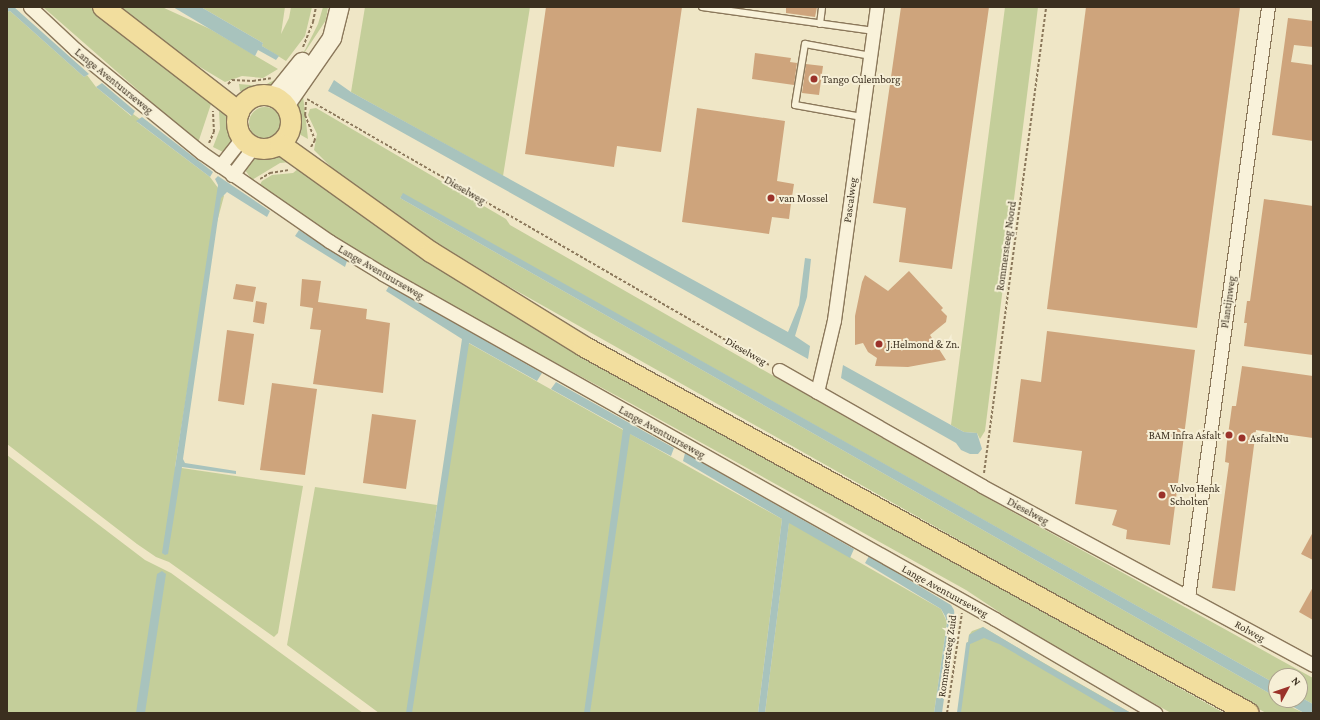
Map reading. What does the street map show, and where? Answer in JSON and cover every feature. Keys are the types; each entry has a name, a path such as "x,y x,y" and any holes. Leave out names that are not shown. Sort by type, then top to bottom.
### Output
{"main road":[{"path":"103,7 189,71 243,107"},
{"path":"260,96 280,102 291,119 284,138 267,149 248,143 237,125 243,107 260,96"},
{"path":"284,138 333,179 431,252 583,346 1248,713"}],"street":[{"name":"Lange Aventuurseweg","path":"30,7 76,50 202,153 252,189 383,274 963,601 1097,681 1155,713"},
{"path":"280,102 323,33 332,7"},
{"path":"280,102 332,38 340,7"},
{"name":"Pascalweg","path":"817,392 834,320 877,7"},
{"name":"Plantijnweg","path":"1188,597 1268,7"},
{"path":"220,166 248,143"},
{"path":"232,175 248,143"},
{"name":"Dieselweg","path":"779,370 982,486 1188,597"},
{"name":"Rolweg","path":"1188,597 1313,665"}],"lane":[{"path":"702,7 874,31"},
{"path":"820,24 822,7"},
{"path":"862,117 795,105 805,44 871,56"}],"path":[{"path":"300,52 312,26 316,7"},
{"name":"Rommersteeg Noord","path":"982,486 1046,7"},
{"path":"202,153 212,136 212,107 232,80 262,81 276,74"},
{"path":"252,189 259,180 270,173 292,170 305,156 315,140 305,115 307,98 310,93"},
{"name":"Dieselweg","path":"307,98 779,370"},
{"path":"1254,436 1259,437"},
{"name":"Rommersteeg Zuid","path":"947,713 963,601"}],"green space":[{"path":"43,7 91,7 212,101 197,146 139,91"},
{"path":"114,7 162,7 210,29 278,69 263,78 242,76 225,82 175,52"},
{"path":"201,7 285,7 281,34 289,18 291,7 312,7 305,36 286,61 262,46 263,43"},
{"path":"323,7 328,7 326,20 291,73 288,70 305,50 318,24"},
{"path":"365,7 530,7 503,176 351,92"},
{"path":"1005,7 1038,7 985,431 980,439 977,433 964,432 951,425"},
{"path":"10,11 84,77 87,75 96,87 131,116 133,114 140,119 137,122 210,177 224,196 210,248 175,467 303,486 278,633 274,637 169,562 156,557 137,544 7,444 7,12"},
{"path":"280,77 282,81 267,91 240,91 239,84 263,86"},
{"path":"303,96 308,139 299,134 295,114 298,97"},
{"path":"265,107 274,110 278,114 281,123 278,132 274,136 265,139 256,136 252,132 249,123 252,114 256,110"},
{"path":"316,108 506,219 510,225 973,490 1295,668 1268,668 1268,680 403,194 400,198 1268,692 1268,708 1293,708 1304,713 1266,713 508,286 388,213 337,173 314,150 317,134 308,115 310,109"},
{"path":"219,111 228,112 234,140 223,152 213,147 220,129"},
{"path":"283,152 291,162 280,163 252,180 245,170 254,157"},
{"path":"299,168 681,409 1224,713 1171,713 1034,635 966,590 630,403 385,271 259,186 262,181 272,175 293,173"},
{"path":"463,340 782,519 758,713 379,713 287,645 315,487 437,505 421,623"},
{"path":"7,455 145,560 171,573 363,713 7,713"},
{"path":"789,522 941,609 947,622 934,713 765,713"},
{"path":"983,627 1131,713 958,713 969,635 972,631"},
{"path":"1308,675 1313,678 1313,704 1308,701"}],"water":[{"path":"7,7 14,7 89,74 84,77 10,11 7,12"},
{"path":"173,7 201,7 263,43 262,46 279,56 276,60 258,50 255,56"},
{"path":"334,80 351,92 788,332 799,305 805,258 811,259 807,297 795,336 810,346 808,359 328,91"},
{"path":"102,83 135,111 132,116 96,87"},
{"path":"142,117 213,172 210,177 136,121"},
{"path":"218,176 270,211 267,217 227,192 221,198 183,459 185,463 236,471 236,474 182,467 168,554 165,555 162,553 218,185 215,179"},
{"path":"403,193 1268,680 1268,692 400,198"},
{"path":"299,230 347,261 345,267 295,236"},
{"path":"389,286 542,373 537,381 469,343 412,713 406,713 462,339 386,291"},
{"path":"843,365 964,432 977,433 982,449 978,454 970,454 961,450 956,443 841,378"},
{"path":"556,382 674,448 671,456 630,434 590,713 584,713 623,429 551,389"},
{"path":"685,453 854,549 850,558 789,523 765,713 758,713 782,519 683,461"},
{"path":"869,556 951,605 954,610 955,620 942,713 934,713 947,622 945,616 941,609 865,563"},
{"path":"162,571 166,574 145,713 136,713 157,574"},
{"path":"983,627 1131,713 1117,713 999,644 984,638 968,645 969,635"},
{"path":"1308,701 1313,704 1313,713 1304,713 1295,708 1308,708"}],"building":[{"path":"546,7 682,7 661,152 617,146 614,167 525,154"},
{"path":"786,7 817,7 815,17 786,13"},
{"path":"901,7 989,7 952,269 899,262 906,208 873,203"},
{"path":"1086,7 1240,7 1197,328 1047,309"},
{"path":"1288,18 1313,21 1313,47 1294,45 1291,62 1313,65 1313,141 1272,135"},
{"path":"755,53 791,58 790,62 797,63 794,85 752,79"},
{"path":"806,64 823,66 819,95 802,93"},
{"path":"697,108 785,121 777,181 794,184 789,219 772,217 769,234 682,222"},
{"path":"1264,199 1313,206 1313,355 1244,346 1247,323 1244,323 1247,301 1250,301"},
{"path":"909,271 943,308 941,310 947,316 946,322 930,335 946,360 908,367 875,366 877,358 868,352 863,343 855,345 855,316 862,282 865,275 888,291"},
{"path":"302,279 321,281 318,302 367,309 366,319 390,323 383,393 313,384 321,330 310,329 313,308 300,306"},
{"path":"236,284 256,287 253,302 233,299"},
{"path":"256,301 267,303 264,324 253,322"},
{"path":"227,330 254,334 244,405 218,401"},
{"path":"1047,331 1195,350 1170,545 1126,539 1127,530 1112,525 1117,510 1075,504 1082,451 1013,442 1021,379 1041,382"},
{"path":"1242,366 1313,376 1313,438 1256,430 1235,591 1212,588 1229,463 1225,462 1227,442 1232,406 1236,406"},
{"path":"272,383 317,389 305,475 260,470"},
{"path":"372,414 416,420 406,489 363,483"},
{"path":"1313,532 1313,560 1301,554"},
{"path":"1313,587 1313,620 1299,612"}],"waterway":[{"path":"959,713 968,645"}],"place":[{"name":"Tango Culemborg","path":"814,79"},
{"name":"van Mossel","path":"771,198"},
{"name":"J.Helmond & Zn.","path":"879,344"},
{"name":"BAM Infra Asfalt","path":"1229,435"},
{"name":"AsfaltNu","path":"1242,438"},
{"name":"Volvo Henk Scholten","path":"1162,495"}]}
